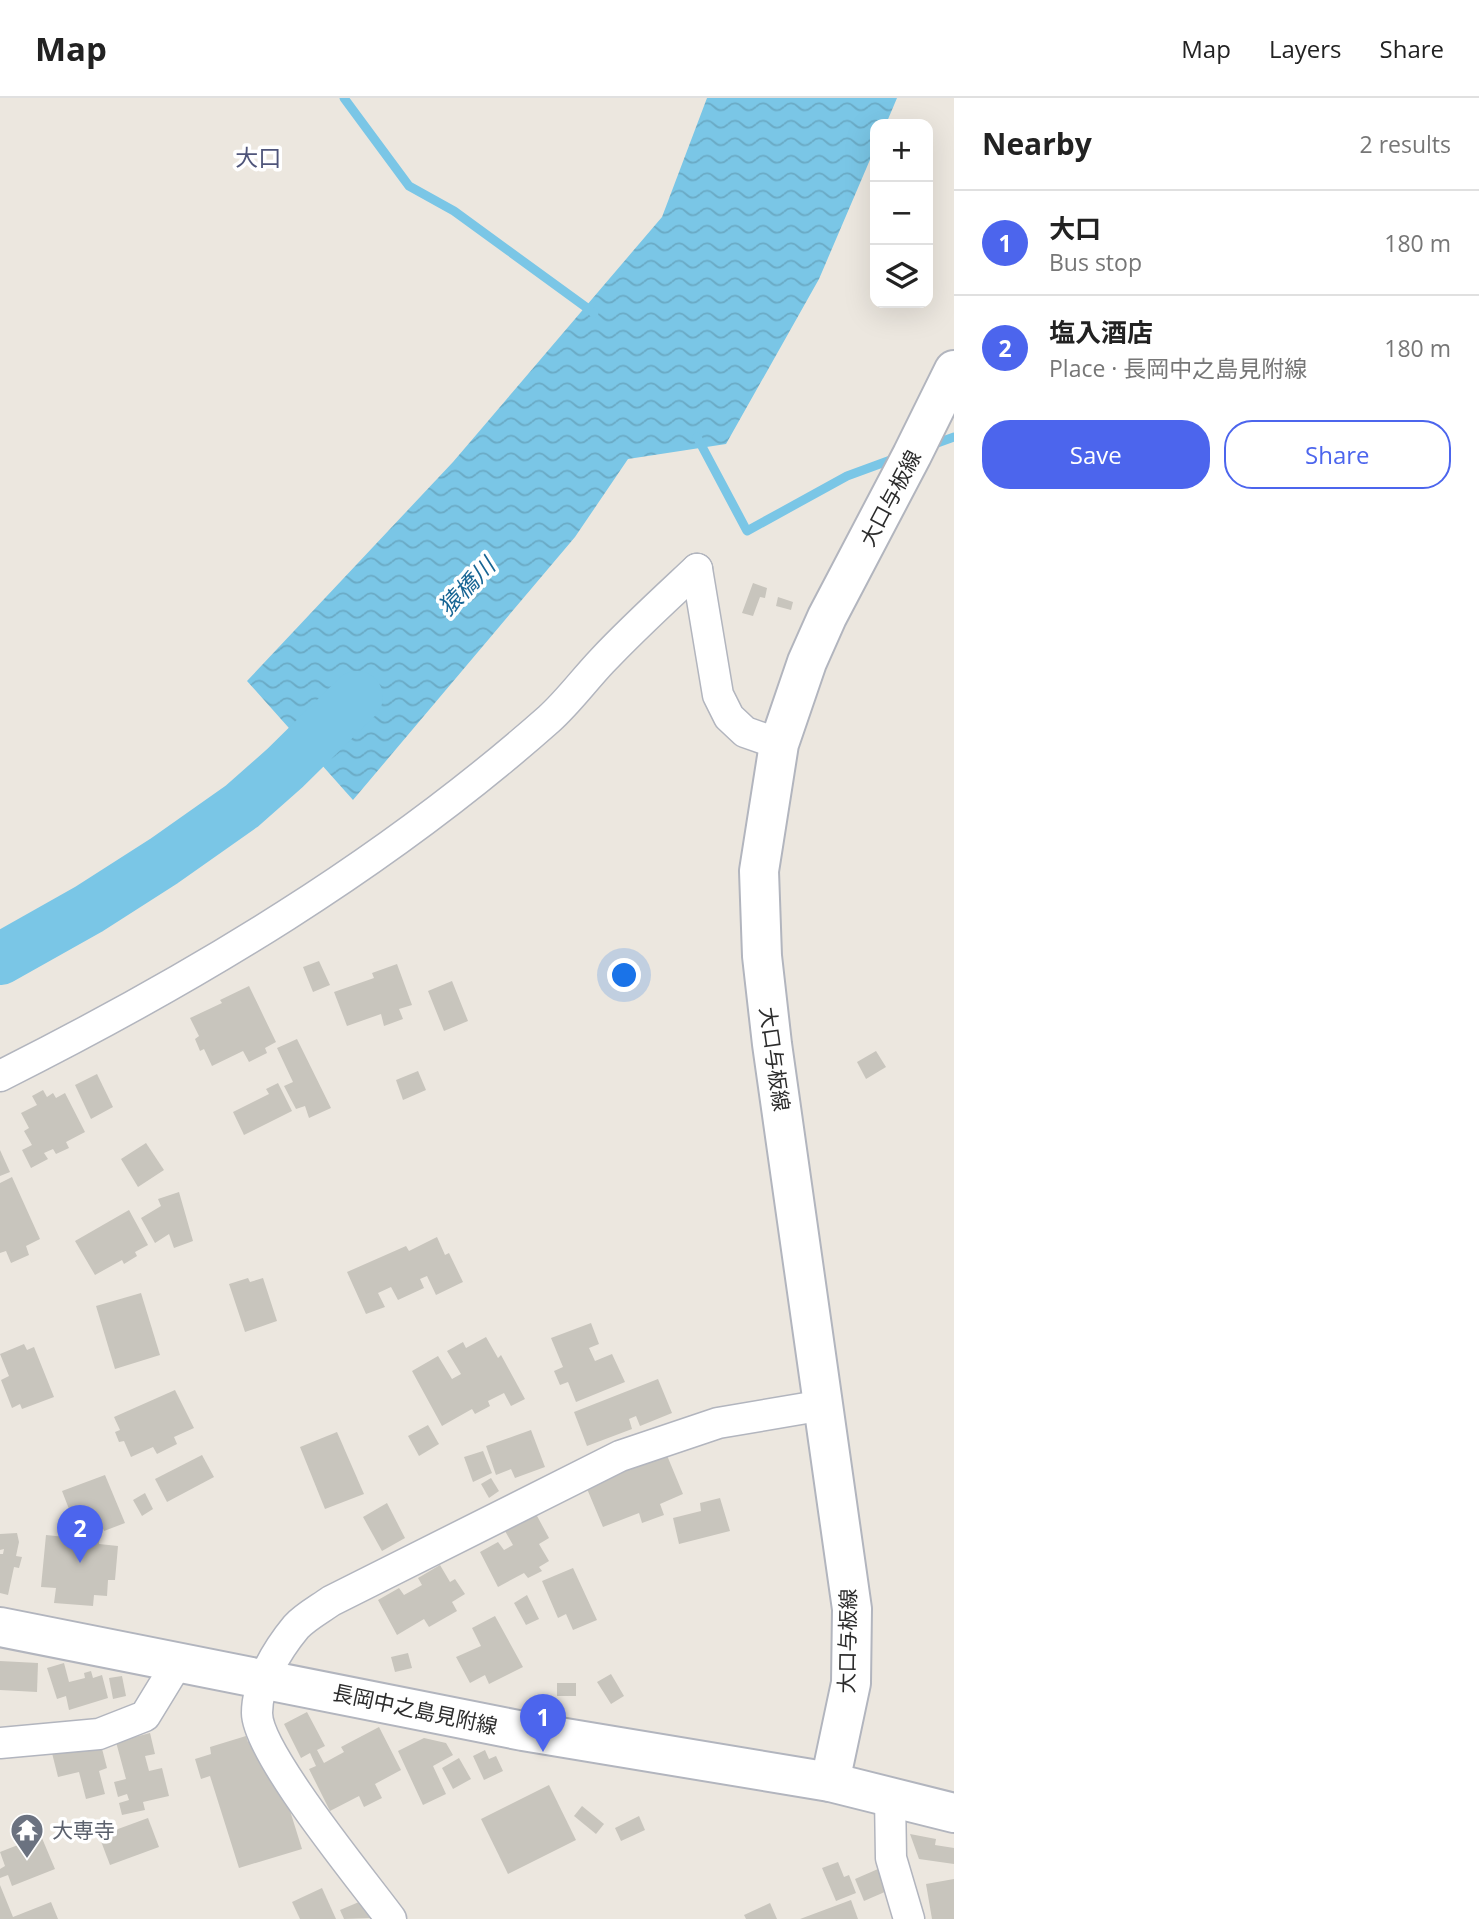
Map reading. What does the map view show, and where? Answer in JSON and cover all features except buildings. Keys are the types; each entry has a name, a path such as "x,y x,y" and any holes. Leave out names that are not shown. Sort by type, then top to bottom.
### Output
{"main road":[{"name":"大口与板線","path":"830,1782 851,1683 852,1609 772,1044 762,956 759,871 779,744 807,662 827,617 919,443 954,370"},
{"name":"長岡中之島見附線","path":"0,1627 523,1731 830,1782 954,1813"}],"street":[{"path":"0,1076 101,1025 282,919 418,825 550,718 604,659 697,569 718,695 729,717 745,732 779,744"},
{"path":"391,1919 335,1846 267,1744 257,1715 263,1678 297,1626 331,1601 620,1456 718,1423 824,1405"},
{"path":"0,1743 99,1734 145,1716 178,1662"},
{"path":"890,1796 891,1858 909,1919"}],"water":[{"path":"707,98 897,98 888,119 870,119 870,160 819,279 726,444 628,459 575,537 353,800 247,681 453,462 662,217"}],"waterway":[{"path":"344,98 409,186 454,211 594,313"},
{"path":"697,437 747,531 847,476 896,458"},
{"path":"929,446 954,437"},
{"name":"猿橋川","path":"0,959 89,909 242,806 357,697"}],"place":[{"name":"塩入酒店","path":"80,1563"},
{"name":"大口","path":"543,1752"},
{"name":"大専寺","path":"27,1860"}],"district":[{"name":"大口","path":"258,157"}]}
